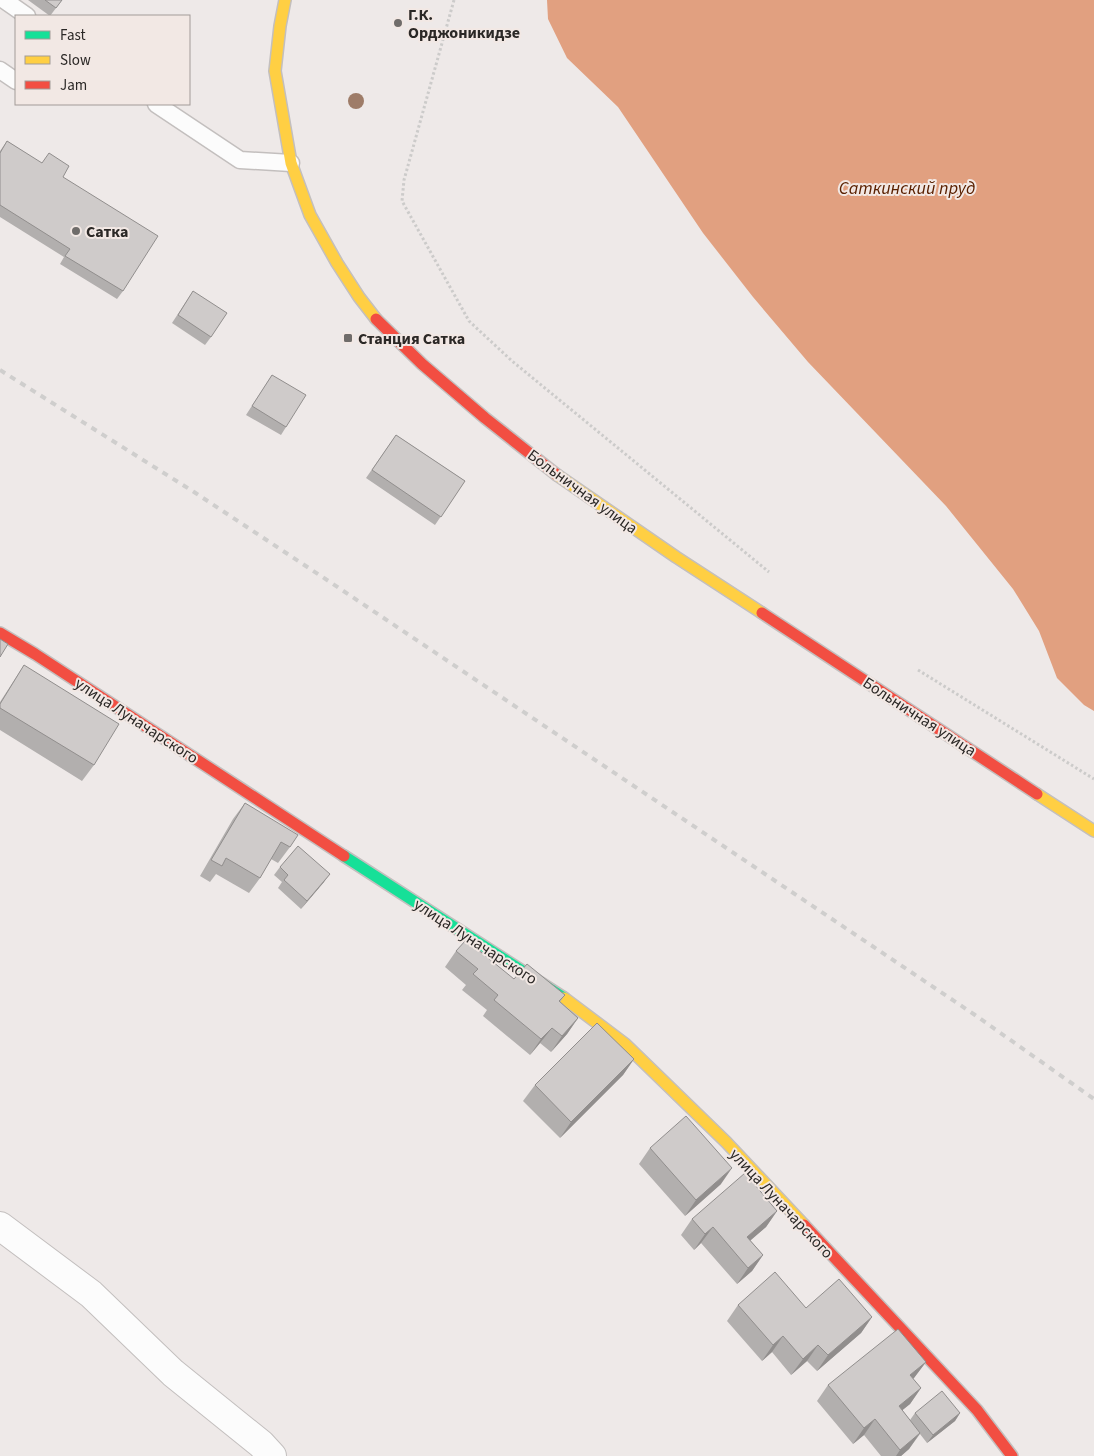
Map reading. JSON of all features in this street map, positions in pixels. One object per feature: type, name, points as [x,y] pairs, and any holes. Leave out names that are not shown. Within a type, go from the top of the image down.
[{"type":"street","name":"Больничная улица","points":[[285,0],[275,71],[291,163],[310,215],[337,263],[381,326],[485,418],[572,486],[668,552],[1094,831]]},
{"type":"street","name":"улица Луначарского","points":[[0,633],[477,941],[602,1024],[726,1142],[977,1410],[1012,1456]]},
{"type":"street","points":[[0,1226],[90,1294],[173,1373],[261,1444],[272,1456]]},
{"type":"lane","points":[[4,0],[26,15]]},
{"type":"lane","points":[[0,70],[15,80]]},
{"type":"lane","points":[[158,105],[240,160],[291,163]]},
{"type":"path","points":[[454,0],[404,180],[402,201],[469,321],[512,361],[774,576]]},
{"type":"path","points":[[917,669],[1094,779]]},
{"type":"water","name":"Саткинский пруд","points":[[547,0],[1094,0],[1094,711],[1084,705],[1057,678],[1039,631],[1013,589],[946,506],[808,362],[753,297],[703,233],[618,107],[567,58],[548,19]]},
{"type":"building","points":[[45,0],[62,0],[56,8]]},
{"type":"building","name":"Сатка","points":[[7,141],[42,163],[49,153],[69,166],[63,177],[158,236],[123,291],[65,256],[70,249],[0,205],[0,153]]},
{"type":"building","points":[[193,291],[227,313],[211,337],[178,315]]},
{"type":"building","points":[[272,375],[306,395],[286,427],[252,406]]},
{"type":"building","points":[[396,435],[465,481],[441,517],[372,470]]},
{"type":"building","points":[[0,639],[8,644],[0,657]]},
{"type":"building","points":[[24,665],[119,724],[94,765],[0,708],[0,704]]},
{"type":"building","points":[[245,803],[298,835],[290,847],[281,842],[260,878],[226,858],[222,866],[211,860]]},
{"type":"building","points":[[298,846],[330,874],[307,901],[284,880],[288,875],[280,867]]},
{"type":"building","points":[[466,940],[514,979],[527,964],[565,995],[559,1001],[578,1018],[562,1036],[552,1028],[541,1039],[494,1000],[498,995],[473,974],[478,969],[456,951]]},
{"type":"building","points":[[597,1023],[634,1059],[571,1122],[535,1085]]},
{"type":"building","points":[[686,1116],[732,1168],[696,1200],[650,1148]]},
{"type":"building","points":[[745,1173],[777,1211],[747,1237],[763,1255],[748,1268],[713,1227],[705,1234],[692,1219]]},
{"type":"building","points":[[775,1272],[806,1308],[839,1279],[872,1317],[828,1355],[818,1345],[803,1359],[783,1336],[773,1345],[738,1305]]},
{"type":"building","points":[[898,1329],[926,1362],[910,1375],[921,1388],[899,1406],[920,1433],[900,1450],[875,1419],[864,1428],[828,1385]]},
{"type":"building","points":[[942,1391],[960,1413],[933,1435],[915,1413]]},
{"type":"railway","points":[[0,370],[194,492],[333,584],[975,1015],[1094,1099]]},
{"type":"traffic: fast","points":[[344,856],[564,998]]},
{"type":"traffic: slow","points":[[285,0],[275,71],[291,163],[310,215],[337,263],[376,319]]},
{"type":"traffic: slow","points":[[557,475],[676,557],[762,613]]},
{"type":"traffic: slow","points":[[1037,794],[1094,831]]},
{"type":"traffic: slow","points":[[564,998],[625,1044],[726,1142],[804,1225]]},
{"type":"traffic: jam","points":[[376,319],[422,364],[485,418],[557,475]]},
{"type":"traffic: jam","points":[[762,613],[1037,794]]},
{"type":"traffic: jam","points":[[0,633],[344,856]]},
{"type":"traffic: jam","points":[[804,1225],[977,1410],[1012,1456]]},
{"type":"place","name":"Г.К. Орджоникидзе","points":[[398,23]]},
{"type":"place","name":"Сатка","points":[[76,231]]},
{"type":"place","name":"Станция Сатка","points":[[348,338]]}]
